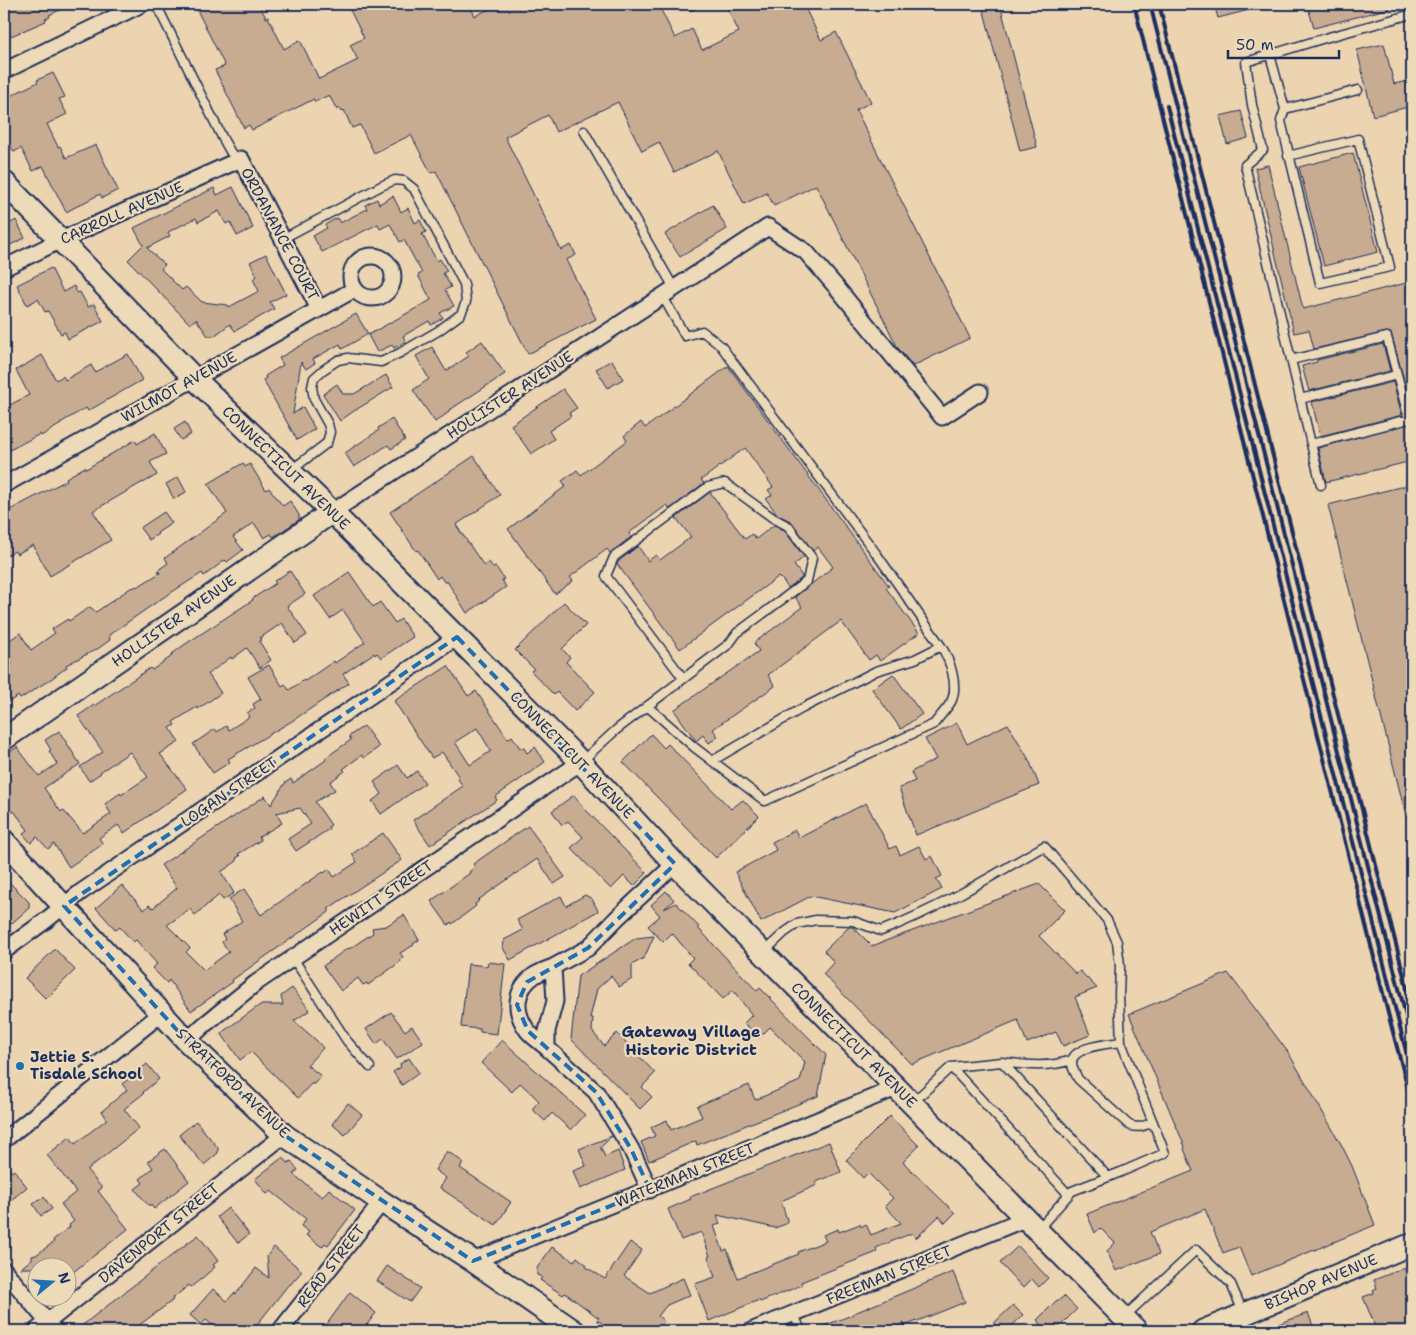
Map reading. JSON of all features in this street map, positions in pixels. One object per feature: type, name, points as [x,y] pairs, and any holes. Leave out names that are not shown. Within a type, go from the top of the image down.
[{"type":"main road","name":"CONNECTICUT AVENUE","points":[[4,182],[194,378],[332,512],[581,762],[675,864],[1130,1324]]},
{"type":"main road","name":"HOLLISTER AVENUE","points":[[4,739],[332,512]]},
{"type":"main road","name":"STRATFORD AVENUE","points":[[4,841],[187,1041],[284,1135],[574,1331]]},
{"type":"main road","name":"BISHOP AVENUE","points":[[1203,1331],[1412,1244]]},
{"type":"street","points":[[4,72],[142,4]]},
{"type":"street","name":"ORDANANCE COURT","points":[[241,159],[319,309]]},
{"type":"street","name":"CARROLL AVENUE","points":[[4,268],[61,240],[241,159]]},
{"type":"street","name":"HOLLISTER AVENUE","points":[[332,512],[768,227],[806,252],[942,416],[980,392]]},
{"type":"street","name":"WILMOT AVENUE","points":[[4,485],[354,289]]},
{"type":"street","name":"LOGAN STREET","points":[[4,951],[81,892],[457,637]]},
{"type":"street","name":"HEWITT STREET","points":[[187,1041],[256,983],[581,762]]},
{"type":"street","points":[[650,1190],[631,1149],[596,1092],[528,1031],[521,1020],[517,1005],[520,994],[527,982],[536,974],[588,948],[675,864]]},
{"type":"street","points":[[548,1048],[547,1031],[555,1001],[553,966]]},
{"type":"street","points":[[4,1140],[162,1013]]},
{"type":"street","name":"WATERMAN STREET","points":[[473,1261],[896,1088]]},
{"type":"street","name":"DAVENPORT STREET","points":[[36,1331],[52,1326],[284,1135]]},
{"type":"street","name":"READ STREET","points":[[280,1331],[382,1202]]},
{"type":"street","name":"FREEMAN STREET","points":[[751,1331],[1032,1224]]},
{"type":"street","points":[[4,1270],[52,1326]]},
{"type":"lane","points":[[156,4],[223,139],[231,153],[241,159]]},
{"type":"lane","points":[[1321,485],[1244,165],[1263,150],[1252,105],[1246,62],[1412,14]]},
{"type":"lane","points":[[1270,55],[1285,109],[1281,121],[1288,156],[1320,283],[1390,267],[1358,139],[1288,156]]},
{"type":"lane","points":[[1285,109],[1358,90]]},
{"type":"lane","points":[[584,131],[668,292],[685,336],[702,331],[721,346],[878,556],[941,646],[949,658],[954,684],[951,701],[934,724],[764,801],[712,761],[647,706]]},
{"type":"lane","points":[[282,239],[380,186],[395,180],[404,181],[414,189],[440,236],[464,284],[466,302],[461,314],[438,331],[400,353],[381,362],[348,358],[338,360],[314,378],[312,387],[314,399],[328,424],[330,432],[326,444],[290,471]]},
{"type":"lane","points":[[1291,360],[1387,337],[1409,419],[1311,444]]},
{"type":"lane","points":[[1300,399],[1397,375]]},
{"type":"lane","points":[[581,762],[616,730],[729,644],[738,633],[807,581],[812,558],[788,526],[773,518],[725,483],[708,487],[614,557],[606,576],[683,678]]},
{"type":"lane","points":[[712,761],[801,709],[876,671],[915,658],[941,646]]},
{"type":"lane","points":[[763,953],[784,933],[797,924],[816,920],[853,921],[881,931],[902,923],[965,892],[1044,846],[1107,920],[1117,942],[1120,965],[1119,994],[1122,1042],[1165,1152],[1072,1191],[1032,1224]]},
{"type":"lane","points":[[293,958],[347,1041],[370,1066]]},
{"type":"lane","points":[[1122,1042],[1082,1050],[1075,1054],[1072,1064],[1078,1079],[1129,1125],[1135,1128],[1153,1122]]},
{"type":"lane","points":[[912,1103],[951,1068],[1002,1062],[1041,1066],[1072,1060]]},
{"type":"lane","points":[[1002,1062],[1108,1177]]},
{"type":"lane","points":[[951,1068],[1069,1195]]},
{"type":"lane","points":[[1130,1324],[1196,1250],[1231,1284],[1244,1315]]},
{"type":"lane","points":[[794,1314],[801,1331]]},
{"type":"highlighted area","points":[[457,637],[675,864],[588,948],[527,982],[517,1005],[528,1031],[596,1092],[631,1149],[650,1190],[473,1261],[284,1135],[187,1041],[64,906]]},
{"type":"building","points":[[4,4],[73,4],[49,15],[50,17],[45,19],[46,21],[4,39]]},
{"type":"building","points":[[194,4],[259,4],[266,18],[268,17],[284,49],[300,40],[319,79],[358,60],[350,45],[364,38],[347,4],[417,4],[421,11],[435,4],[469,4],[475,16],[499,4],[658,4],[675,38],[692,29],[702,50],[739,32],[725,4],[803,4],[821,40],[836,32],[871,102],[856,110],[970,338],[913,366],[898,348],[816,185],[774,206],[767,193],[744,204],[718,151],[674,172],[659,142],[642,151],[618,102],[556,132],[548,115],[505,137],[561,250],[571,245],[576,255],[566,260],[596,319],[528,354],[436,171],[431,173],[411,135],[374,153],[360,125],[352,128],[344,110],[342,112],[340,108],[337,110],[329,95],[315,102],[314,99],[252,130],[249,125],[244,128],[215,70],[225,66]]},
{"type":"building","points":[[982,4],[1000,4],[1037,147],[1020,151]]},
{"type":"building","points":[[1214,4],[1257,4],[1257,8],[1218,18]]},
{"type":"building","points":[[1307,4],[1391,4],[1391,8],[1314,28]]},
{"type":"building","points":[[1384,44],[1394,84],[1412,80],[1412,106],[1373,116],[1357,50]]},
{"type":"building","points":[[53,73],[65,97],[59,99],[67,114],[47,124],[58,147],[60,146],[66,158],[96,145],[118,190],[102,198],[100,194],[66,212],[43,166],[33,171],[21,148],[14,152],[10,145],[7,146],[4,139],[4,99]]},
{"type":"building","points":[[1241,111],[1248,138],[1227,144],[1220,116]]},
{"type":"building","points":[[1353,153],[1378,252],[1324,266],[1299,167]]},
{"type":"building","points":[[1268,165],[1303,309],[1406,283],[1410,300],[1407,301],[1412,322],[1412,409],[1391,333],[1386,332],[1314,349],[1309,330],[1294,333],[1255,168]]},
{"type":"building","points":[[233,187],[253,228],[237,236],[230,222],[226,224],[219,211],[198,222],[196,218],[168,232],[170,236],[147,248],[165,265],[161,269],[182,290],[186,287],[202,302],[228,305],[229,307],[259,291],[253,279],[257,276],[250,262],[266,254],[286,294],[270,302],[274,309],[235,331],[230,324],[214,336],[208,336],[196,319],[190,324],[128,260],[143,245],[134,228],[214,188],[217,195]]},
{"type":"building","points":[[393,196],[401,212],[408,208],[415,223],[420,220],[426,232],[422,234],[437,261],[440,259],[447,271],[443,273],[451,287],[445,290],[454,306],[440,313],[443,318],[431,325],[429,321],[403,336],[406,342],[394,348],[392,345],[377,352],[368,335],[431,300],[418,275],[422,273],[404,240],[400,242],[390,224],[380,229],[378,224],[322,252],[313,236],[327,228],[325,225],[337,218],[340,223],[367,209],[365,205],[377,199],[379,204]]},
{"type":"building","points":[[713,205],[727,229],[680,257],[665,234]]},
{"type":"building","points":[[16,220],[25,238],[4,248],[4,227]]},
{"type":"building","points":[[51,268],[63,292],[74,286],[77,293],[80,292],[88,307],[94,304],[103,321],[68,339],[65,332],[61,334],[48,311],[45,312],[38,299],[27,305],[17,285]]},
{"type":"building","points":[[356,314],[368,334],[342,349],[340,344],[313,359],[315,363],[306,369],[301,362],[293,414],[303,407],[315,429],[297,440],[263,380],[266,378],[265,376],[283,365],[279,358]]},
{"type":"building","points":[[482,341],[505,374],[448,411],[435,422],[413,390],[429,379],[416,356],[432,347],[446,371],[469,356],[466,352]]},
{"type":"building","points":[[1383,344],[1390,371],[1309,391],[1302,366],[1317,362],[1317,360]]},
{"type":"building","points":[[128,354],[142,380],[88,411],[86,408],[41,436],[40,434],[4,453],[4,408],[29,395],[16,370],[42,355],[56,380],[63,376],[65,380],[91,365],[95,372]]},
{"type":"building","points":[[612,360],[623,379],[608,388],[596,369]]},
{"type":"building","points":[[728,366],[889,586],[886,588],[919,633],[880,661],[876,655],[869,660],[841,621],[768,675],[775,686],[713,729],[718,737],[709,743],[703,735],[696,741],[674,710],[759,651],[754,643],[802,607],[795,597],[833,567],[818,547],[813,551],[792,522],[777,514],[766,499],[772,495],[768,490],[773,487],[745,448],[701,480],[704,483],[670,509],[667,505],[629,533],[631,537],[610,553],[607,549],[570,577],[573,581],[555,594],[508,529],[566,486],[562,481],[577,470],[581,475],[627,441],[624,436],[641,422],[645,428]]},
{"type":"building","points":[[386,375],[393,387],[340,421],[323,394],[337,384],[343,394],[354,394]]},
{"type":"building","points":[[1393,382],[1402,415],[1320,436],[1312,402]]},
{"type":"building","points":[[563,389],[577,408],[569,413],[571,416],[549,431],[554,439],[531,454],[511,425]]},
{"type":"building","points":[[392,419],[405,440],[391,449],[388,445],[354,467],[345,453]]},
{"type":"building","points":[[185,422],[191,434],[181,440],[174,429]]},
{"type":"building","points":[[1412,423],[1412,461],[1326,482],[1318,448]]},
{"type":"building","points":[[155,433],[166,454],[150,462],[157,475],[93,511],[111,540],[50,576],[33,545],[17,554],[15,551],[4,557],[4,513],[67,480],[66,478],[85,467],[86,469],[135,440],[137,444]]},
{"type":"building","points":[[474,456],[500,495],[456,525],[484,566],[489,562],[493,568],[496,567],[504,579],[502,580],[506,587],[467,613],[447,581],[445,583],[440,576],[437,579],[390,512]]},
{"type":"building","points":[[243,463],[245,467],[250,464],[266,490],[269,488],[283,506],[290,501],[299,515],[299,520],[273,537],[271,534],[264,538],[254,523],[233,537],[243,550],[227,562],[225,560],[204,576],[202,573],[161,599],[109,635],[110,640],[99,648],[66,665],[67,667],[51,679],[20,699],[18,696],[4,705],[4,670],[12,664],[4,651],[4,644],[20,633],[31,650],[55,633],[52,629],[68,619],[69,621],[90,607],[96,612],[132,587],[137,587],[160,573],[158,570],[168,563],[165,558],[227,513],[208,484]]},
{"type":"building","points":[[178,477],[186,492],[174,499],[166,484]]},
{"type":"building","points":[[1412,484],[1412,823],[1408,824],[1328,505]]},
{"type":"building","points":[[710,492],[745,539],[752,534],[756,539],[774,525],[784,530],[804,557],[794,565],[802,578],[788,588],[781,578],[778,577],[680,649],[617,564],[638,546],[648,561],[656,555],[660,560],[691,537],[676,518]]},
{"type":"building","points":[[164,512],[172,523],[149,540],[140,528]]},
{"type":"building","points":[[290,571],[305,594],[287,606],[307,635],[295,643],[282,623],[260,638],[261,640],[259,641],[271,660],[260,668],[247,648],[208,674],[221,693],[198,709],[197,707],[173,722],[175,725],[170,728],[179,742],[160,754],[187,789],[124,833],[118,825],[99,838],[103,844],[69,867],[54,844],[48,849],[37,837],[31,843],[23,834],[28,830],[14,811],[4,818],[4,756],[17,747],[39,776],[57,764],[45,740],[59,731],[80,764],[44,788],[61,812],[63,810],[83,833],[111,814],[105,804],[148,777],[130,752],[89,781],[80,767],[103,752],[78,716],[150,668],[152,670],[184,645],[253,600],[276,583],[274,581]]},
{"type":"building","points":[[349,572],[373,607],[380,602],[395,623],[401,619],[413,637],[381,658],[377,653],[375,655],[374,653],[343,674],[349,683],[292,721],[228,759],[230,762],[213,773],[193,744],[215,729],[217,732],[226,726],[229,730],[249,717],[247,713],[255,708],[253,704],[261,699],[248,677],[269,665],[282,686],[285,684],[289,690],[334,661],[335,663],[365,642],[343,610],[330,619],[314,596]]},
{"type":"building","points":[[564,602],[586,625],[562,649],[570,657],[566,662],[595,692],[575,711],[557,692],[554,695],[531,671],[534,669],[515,650]]},
{"type":"building","points":[[448,666],[468,696],[476,691],[508,739],[512,736],[520,748],[524,748],[527,753],[535,747],[545,762],[495,797],[497,800],[430,845],[413,820],[463,786],[442,752],[432,758],[394,701]],"holes":[[[477,728],[491,751],[470,765],[455,742]]]},
{"type":"building","points":[[893,674],[922,714],[901,729],[872,689]]},
{"type":"building","points":[[957,723],[967,744],[1008,724],[1029,760],[1039,785],[916,835],[899,788],[915,781],[911,772],[936,759],[925,739]]},
{"type":"building","points":[[364,726],[379,747],[364,758],[362,755],[343,769],[345,771],[330,782],[335,790],[315,802],[331,825],[328,827],[329,829],[296,851],[288,839],[311,824],[300,808],[276,813],[282,823],[259,837],[261,840],[238,854],[240,856],[236,858],[237,861],[221,872],[234,893],[223,900],[219,895],[195,915],[190,909],[167,925],[190,948],[186,952],[204,970],[229,952],[222,942],[225,939],[222,934],[242,921],[229,899],[244,889],[261,915],[323,872],[329,869],[334,877],[357,862],[352,854],[383,833],[402,860],[329,908],[329,912],[191,1011],[169,980],[167,983],[152,968],[157,964],[136,940],[133,942],[120,927],[116,930],[96,908],[122,885],[144,910],[149,905],[153,908],[177,888],[161,865],[265,796],[271,805],[285,783],[291,779],[293,783],[326,760],[325,758],[351,740],[349,736]]},
{"type":"building","points":[[651,734],[664,748],[668,744],[731,809],[743,800],[759,816],[716,858],[623,762]]},
{"type":"building","points":[[398,765],[407,778],[417,771],[425,783],[381,814],[372,801],[382,794],[374,782]]},
{"type":"building","points":[[574,795],[583,807],[647,873],[634,886],[624,876],[611,889],[571,848],[583,837],[568,821],[562,825],[552,811]]},
{"type":"building","points":[[866,803],[890,849],[896,846],[900,855],[919,846],[926,859],[932,856],[942,876],[936,879],[942,889],[895,913],[811,896],[761,922],[735,872],[776,850],[772,842],[795,830],[799,838]]},
{"type":"building","points":[[528,826],[565,877],[554,884],[537,859],[478,900],[475,904],[476,906],[448,925],[431,901],[470,873],[475,867],[473,864]]},
{"type":"building","points":[[4,877],[29,902],[29,908],[11,924],[4,916]]},
{"type":"building","points":[[1039,884],[1065,910],[1039,936],[1076,974],[1080,971],[1097,988],[1075,997],[1090,1035],[1063,1046],[1056,1032],[1027,1043],[1018,1020],[912,1064],[823,974],[834,962],[824,951],[849,927],[853,927],[872,946]]},
{"type":"building","points":[[666,891],[674,900],[664,909],[676,903],[757,991],[760,988],[826,1055],[818,1096],[697,1145],[696,1141],[649,1161],[641,1142],[655,1136],[651,1127],[667,1120],[671,1130],[702,1117],[697,1106],[749,1085],[755,1100],[800,1081],[805,1062],[770,1027],[759,1038],[744,1023],[752,1015],[733,990],[723,999],[688,963],[693,958],[672,933],[663,942],[648,926],[660,916],[651,905]]},
{"type":"building","points":[[585,895],[592,899],[598,911],[510,960],[503,948],[504,940],[523,930],[517,920],[561,896],[566,906]]},
{"type":"building","points":[[404,915],[419,940],[400,953],[403,957],[399,960],[400,962],[368,985],[367,983],[363,985],[358,978],[341,991],[323,966],[373,933],[372,928],[386,926]]},
{"type":"building","points":[[654,936],[644,958],[632,965],[632,979],[619,987],[611,976],[597,989],[590,1018],[593,1018],[592,1031],[604,1046],[617,1033],[655,1073],[642,1087],[652,1097],[640,1109],[571,1039],[578,976],[636,938]]},
{"type":"building","points":[[55,949],[75,970],[46,999],[25,978]]},
{"type":"building","points":[[488,962],[505,964],[497,1034],[480,1032],[480,1029],[461,1027],[468,964],[487,966]]},
{"type":"building","points":[[1228,973],[1288,1052],[1341,1144],[1352,1166],[1375,1225],[1251,1276],[1239,1247],[1223,1253],[1205,1209],[1150,1232],[1159,1254],[1116,1271],[1107,1251],[1115,1243],[1100,1228],[1095,1233],[1087,1214],[1193,1171],[1184,1149],[1185,1147],[1129,1014]]},
{"type":"building","points":[[292,988],[310,1010],[294,1021],[323,1048],[307,1065],[321,1076],[298,1098],[251,1052],[240,1060],[221,1033],[260,1005],[283,1005],[281,996]]},
{"type":"building","points":[[391,1012],[405,1031],[412,1026],[423,1042],[397,1059],[383,1039],[376,1044],[366,1029]]},
{"type":"building","points":[[502,1040],[585,1115],[571,1130],[552,1113],[545,1121],[532,1109],[539,1101],[520,1083],[512,1092],[481,1063]]},
{"type":"building","points":[[409,1058],[419,1073],[402,1085],[393,1072],[401,1067],[400,1064]]},
{"type":"building","points":[[147,1064],[159,1079],[124,1109],[139,1128],[87,1170],[102,1188],[98,1191],[128,1229],[78,1268],[78,1258],[32,1258],[32,1256],[54,1242],[53,1240],[70,1227],[69,1225],[74,1221],[61,1204],[76,1192],[47,1155],[70,1137],[75,1144],[107,1119],[102,1111],[127,1090],[122,1084]]},
{"type":"building","points":[[348,1103],[362,1115],[345,1135],[332,1124]]},
{"type":"building","points":[[890,1116],[919,1146],[903,1162],[955,1213],[945,1223],[939,1216],[916,1238],[912,1233],[876,1248],[877,1252],[801,1282],[802,1285],[760,1302],[759,1300],[709,1321],[695,1284],[715,1277],[708,1257],[710,1256],[701,1232],[681,1240],[668,1209],[691,1199],[690,1197],[829,1142],[841,1172],[816,1182],[817,1185],[781,1201],[788,1223],[775,1228],[717,1215],[720,1224],[714,1226],[723,1251],[727,1249],[738,1278],[799,1254],[798,1252],[826,1241],[823,1235],[838,1229],[839,1232],[860,1224],[861,1227],[866,1224],[871,1235],[901,1223],[885,1206],[893,1198],[868,1173],[863,1178],[846,1160]]},
{"type":"building","points":[[196,1121],[218,1148],[218,1153],[204,1165],[179,1135]]},
{"type":"building","points":[[612,1136],[600,1148],[605,1157],[618,1151],[625,1170],[580,1189],[573,1171],[586,1166],[579,1149]]},
{"type":"building","points":[[165,1149],[189,1181],[154,1209],[151,1205],[148,1205],[135,1189],[143,1183],[140,1179],[153,1168],[148,1161]]},
{"type":"building","points":[[447,1151],[463,1162],[460,1168],[511,1202],[496,1225],[440,1188],[446,1178],[435,1170]]},
{"type":"building","points":[[283,1157],[288,1163],[291,1161],[298,1170],[293,1174],[322,1197],[329,1189],[355,1210],[328,1245],[325,1243],[322,1247],[306,1235],[309,1232],[301,1226],[306,1219],[271,1191],[267,1194],[255,1179]]},
{"type":"building","points":[[4,1162],[11,1172],[14,1170],[27,1187],[4,1206]]},
{"type":"building","points":[[44,1197],[52,1209],[41,1216],[33,1204]]},
{"type":"building","points":[[228,1208],[249,1234],[238,1243],[217,1217]]},
{"type":"building","points":[[198,1235],[218,1261],[213,1265],[215,1267],[191,1287],[189,1285],[172,1301],[131,1331],[75,1331]]},
{"type":"building","points":[[630,1242],[642,1250],[624,1276],[650,1293],[683,1278],[690,1295],[667,1305],[658,1316],[664,1321],[656,1331],[614,1331],[597,1320],[599,1318],[565,1293],[563,1295],[540,1280],[542,1277],[537,1275],[537,1268],[552,1247],[574,1261],[577,1257],[587,1265],[586,1267],[605,1279]]},
{"type":"building","points":[[1018,1246],[1048,1278],[1039,1287],[1032,1279],[1023,1288],[1000,1263]]},
{"type":"building","points":[[274,1247],[302,1271],[289,1284],[252,1331],[220,1331],[206,1320],[201,1325],[190,1315],[213,1289],[227,1301],[234,1293],[236,1294],[256,1268],[269,1278],[267,1256]]},
{"type":"building","points":[[28,1262],[28,1268],[21,1268]]},
{"type":"building","points":[[387,1266],[420,1288],[410,1302],[377,1281]]},
{"type":"building","points":[[1404,1268],[1410,1282],[1412,1280],[1412,1331],[1377,1331],[1363,1297],[1374,1293],[1373,1290],[1377,1288],[1374,1280]]},
{"type":"building","points":[[953,1272],[965,1302],[904,1326],[904,1323],[885,1331],[813,1331],[813,1330]]},
{"type":"building","points":[[350,1292],[376,1313],[362,1331],[322,1331]]},
{"type":"building","points":[[1064,1296],[1077,1309],[1055,1331],[1048,1331],[1037,1320],[1057,1300]]},
{"type":"building","points":[[1013,1305],[1023,1315],[1007,1331],[1002,1331],[994,1323]]},
{"type":"building","points":[[1308,1313],[1315,1331],[1262,1331],[1262,1330]]},
{"type":"railway","points":[[1134,4],[1412,1104]]},
{"type":"railway","points":[[1150,4],[1412,1040]]},
{"type":"railway","points":[[1159,4],[1411,1004]]},
{"type":"railway","points":[[1167,106],[1412,1075]]},
{"type":"place","name":"Jettie S. Tisdale School","points":[[20,1066]]},
{"type":"district","name":"Gateway Village Historic District","points":[[691,1040]]}]
